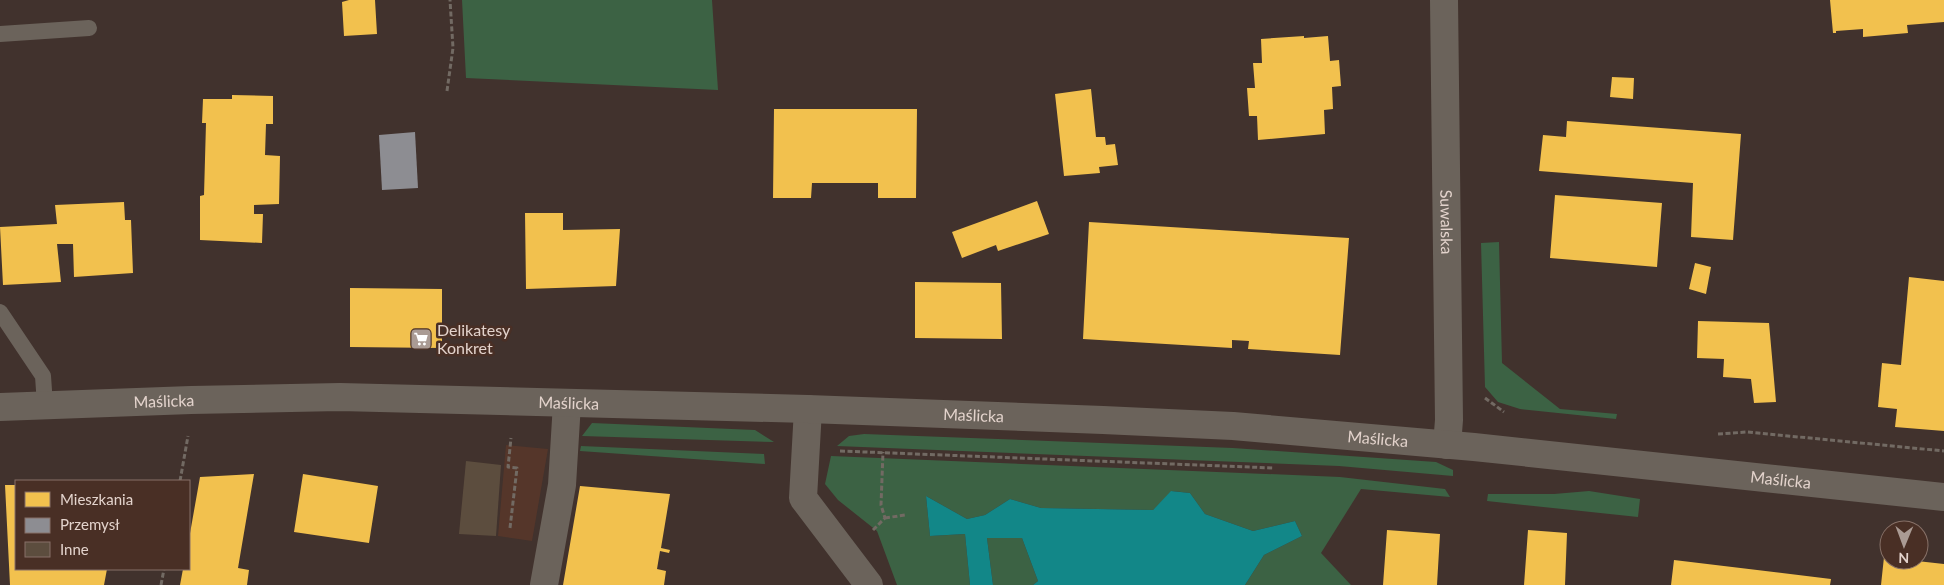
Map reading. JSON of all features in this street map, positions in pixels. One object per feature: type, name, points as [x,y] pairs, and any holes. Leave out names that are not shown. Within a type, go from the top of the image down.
[{"type":"street","name":"Suwalska","points":[[1444,0],[1447,445]]},
{"type":"street","name":"Maślicka","points":[[0,407],[340,397],[808,409],[1233,426],[1447,445],[1944,497]]},
{"type":"street","points":[[544,585],[562,485],[567,403]]},
{"type":"street","points":[[808,409],[804,498],[868,585]]},
{"type":"lane","points":[[0,34],[89,28]]},
{"type":"lane","points":[[0,312],[43,376],[45,405]]},
{"type":"path","points":[[447,91],[453,48],[450,0]]},
{"type":"path","points":[[1483,395],[1493,406],[1509,416]]},
{"type":"path","points":[[180,480],[188,430]]},
{"type":"path","points":[[1711,434],[1747,432],[1944,451]]},
{"type":"path","points":[[510,528],[517,468],[508,467],[511,437]]},
{"type":"path","points":[[885,518],[881,506],[882,452],[1281,469]]},
{"type":"path","points":[[847,556],[885,518],[905,515]]},
{"type":"path","points":[[161,585],[164,570]]},
{"type":"shaded area","points":[[506,445],[548,449],[532,541],[498,536]]},
{"type":"green space","points":[[462,0],[712,0],[718,90],[466,78]]},
{"type":"green space","points":[[1499,242],[1502,363],[1560,409],[1617,414],[1616,419],[1520,409],[1498,402],[1485,387],[1481,243]]},
{"type":"green space","points":[[592,423],[755,430],[774,442],[582,436]]},
{"type":"green space","points":[[864,434],[1233,448],[1436,462],[1453,470],[1453,476],[1339,466],[837,446],[849,436]]},
{"type":"green space","points":[[581,446],[764,454],[765,464],[580,451]]},
{"type":"green space","points":[[831,456],[1340,477],[1445,489],[1450,497],[1361,489],[1321,553],[1351,585],[1245,585],[1264,555],[1302,536],[1295,521],[1253,531],[1205,514],[1190,493],[1172,491],[1153,510],[1041,508],[1010,499],[985,515],[967,519],[926,496],[930,536],[965,534],[970,585],[897,585],[877,531],[838,500],[825,484]]},
{"type":"green space","points":[[1589,491],[1640,499],[1638,517],[1487,501],[1488,494],[1554,494]]},
{"type":"green space","points":[[987,538],[1022,538],[1038,581],[1033,585],[993,585]]},
{"type":"water","points":[[1171,491],[1190,493],[1205,514],[1253,531],[1295,521],[1302,536],[1264,555],[1245,585],[1033,585],[1038,581],[1022,538],[987,538],[993,585],[970,585],[965,534],[930,536],[926,496],[967,519],[985,515],[1010,499],[1041,508],[1153,510]]},
{"type":"building: Mieszkania","points":[[349,0],[375,0],[377,34],[344,36],[342,2]]},
{"type":"building: Mieszkania","points":[[1830,0],[1944,0],[1944,22],[1907,25],[1908,33],[1863,37],[1863,29],[1836,31],[1836,33],[1833,33]]},
{"type":"building: Mieszkania","points":[[1304,36],[1304,38],[1328,36],[1330,61],[1339,60],[1341,86],[1332,87],[1333,109],[1324,110],[1325,134],[1258,140],[1257,116],[1249,116],[1247,88],[1255,88],[1253,63],[1262,63],[1261,39]]},
{"type":"building: Mieszkania","points":[[1612,77],[1634,78],[1633,99],[1610,97]]},
{"type":"building: Mieszkania","points":[[1091,89],[1096,137],[1105,137],[1106,145],[1115,144],[1118,165],[1099,167],[1100,173],[1064,176],[1055,94]]},
{"type":"building: Mieszkania","points":[[232,95],[273,96],[273,124],[266,124],[265,155],[280,156],[279,204],[254,205],[254,214],[263,214],[262,243],[200,240],[200,196],[204,195],[206,123],[202,123],[203,99],[232,99]]},
{"type":"building: Mieszkania","points":[[774,109],[917,109],[916,198],[878,198],[878,183],[812,183],[811,198],[773,198]]},
{"type":"building: Mieszkania","points":[[1567,121],[1741,134],[1733,240],[1691,237],[1693,183],[1539,171],[1543,135],[1566,137]]},
{"type":"building: Mieszkania","points":[[1555,195],[1662,203],[1657,267],[1550,258]]},
{"type":"building: Mieszkania","points":[[1037,201],[1049,234],[998,251],[996,245],[962,258],[952,232]]},
{"type":"building: Mieszkania","points":[[124,202],[125,220],[131,220],[133,273],[74,277],[73,244],[57,244],[61,282],[3,285],[0,227],[57,224],[55,205]]},
{"type":"building: Mieszkania","points":[[525,213],[563,213],[563,230],[620,229],[616,286],[526,289]]},
{"type":"building: Mieszkania","points":[[1089,222],[1349,238],[1340,355],[1248,349],[1249,341],[1232,340],[1232,348],[1083,339]]},
{"type":"building: Mieszkania","points":[[1695,263],[1711,267],[1706,294],[1689,289]]},
{"type":"building: Mieszkania","points":[[1909,277],[1944,281],[1944,431],[1895,427],[1897,409],[1878,407],[1882,363],[1901,365]]},
{"type":"building: Mieszkania","points":[[915,282],[1001,283],[1002,339],[915,338]]},
{"type":"building: Mieszkania","points":[[350,288],[442,289],[442,348],[350,347]]},
{"type":"building: Mieszkania","points":[[1698,321],[1769,323],[1776,402],[1754,403],[1751,379],[1723,377],[1724,359],[1697,358]]},
{"type":"building: Mieszkania","points":[[254,474],[238,568],[249,570],[247,585],[180,585],[183,570],[190,570],[190,533],[200,477]]},
{"type":"building: Mieszkania","points":[[303,474],[378,486],[369,543],[294,532]]},
{"type":"building: Mieszkania","points":[[5,485],[15,485],[15,570],[107,570],[104,585],[10,585]]},
{"type":"building: Mieszkania","points":[[580,486],[670,494],[661,548],[670,550],[669,553],[660,551],[657,569],[666,571],[664,585],[563,585]]},
{"type":"building: Mieszkania","points":[[1387,530],[1440,534],[1437,585],[1383,585]]},
{"type":"building: Mieszkania","points":[[1528,530],[1567,533],[1565,585],[1524,585]]},
{"type":"building: Mieszkania","points":[[1674,560],[1831,579],[1830,585],[1671,585]]},
{"type":"building: Mieszkania","points":[[1929,562],[1944,564],[1944,585],[1881,585],[1883,570],[1929,570]]},
{"type":"building: Przemysł","points":[[415,132],[418,188],[382,190],[379,135]]},
{"type":"building: Inne","points":[[466,461],[501,465],[496,536],[459,534]]},
{"type":"place","name":"Delikatesy Konkret","points":[[421,339]]}]
